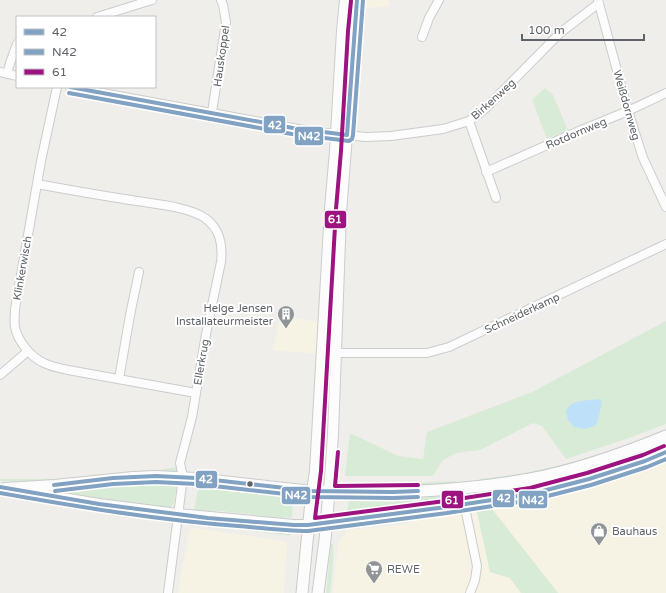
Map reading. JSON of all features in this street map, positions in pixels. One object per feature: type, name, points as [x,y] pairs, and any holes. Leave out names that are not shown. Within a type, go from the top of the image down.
[{"type":"main road","points":[[302,593],[312,491],[393,492],[461,488],[530,479],[598,461],[666,436]]},
{"type":"main road","points":[[308,525],[531,494],[589,479],[666,452]]},
{"type":"main road","points":[[318,593],[329,492]]},
{"type":"street","points":[[100,16],[152,0]]},
{"type":"street","name":"Hauskoppel","points":[[212,112],[226,22],[221,0]]},
{"type":"street","points":[[3,487],[55,485],[156,476],[183,477],[312,491],[315,471],[345,0]]},
{"type":"street","points":[[329,492],[333,434],[341,212],[357,0]]},
{"type":"street","points":[[422,37],[429,18],[439,0]]},
{"type":"street","name":"Birkenweg","points":[[76,88],[294,128],[336,134],[366,137],[391,136],[443,130],[469,121],[484,109],[560,33],[598,2]]},
{"type":"street","name":"Weißdornweg","points":[[598,2],[628,111],[643,158],[666,207]]},
{"type":"street","points":[[16,47],[10,63],[4,73],[16,76]]},
{"type":"street","name":"Klinkerwisch","points":[[57,88],[41,160],[15,308],[14,318],[17,332],[28,351],[38,360],[52,366],[196,393]]},
{"type":"street","name":"Rotdornweg","points":[[486,172],[628,111],[666,93]]},
{"type":"street","points":[[469,121],[496,198]]},
{"type":"street","name":"Ellerkrug","points":[[37,184],[190,211],[204,218],[212,225],[217,231],[221,241],[221,262],[206,334],[192,417],[180,463],[183,477],[168,593]]},
{"type":"street","name":"Schneiderkamp","points":[[322,353],[427,353],[449,347],[666,244]]},
{"type":"street","points":[[119,379],[139,272]]},
{"type":"street","points":[[0,375],[28,351]]},
{"type":"street","points":[[3,487],[52,497],[178,514],[308,525]]},
{"type":"street","points":[[461,488],[477,566],[475,580],[470,593]]},
{"type":"shaded area","points":[[365,0],[389,0],[389,6],[364,9]]},
{"type":"shaded area","points":[[281,315],[318,322],[317,354],[273,350]]},
{"type":"shaded area","points":[[666,457],[666,593],[558,593],[492,509],[500,508],[517,501]]},
{"type":"shaded area","points":[[477,512],[490,572],[510,578],[521,593],[333,593],[338,543],[347,530],[401,525],[428,517],[448,514],[453,516]]},
{"type":"shaded area","points":[[193,528],[284,541],[287,543],[284,593],[178,593],[189,531]]},
{"type":"green space","points":[[545,88],[553,95],[568,130],[547,139],[532,100]]},
{"type":"green space","points":[[666,321],[666,424],[566,459],[542,426],[533,423],[480,450],[456,453],[443,460],[433,476],[345,476],[350,433],[398,456],[423,459],[427,432],[532,392]]},
{"type":"green space","points":[[662,431],[662,433],[629,446],[578,463],[526,475],[480,481],[480,479],[550,468],[572,462],[618,448]]},
{"type":"green space","points":[[665,442],[666,447],[596,472],[568,480],[482,497],[484,494],[522,487]]},
{"type":"green space","points":[[176,467],[178,469],[172,472],[108,478],[0,481],[0,479],[60,479],[134,471],[161,470]]},
{"type":"green space","points":[[138,480],[176,482],[174,503],[169,508],[110,501],[42,489]]},
{"type":"green space","points":[[457,481],[457,483],[430,485],[349,485],[349,484]]},
{"type":"green space","points":[[199,483],[286,493],[293,496],[292,517],[282,518],[221,511],[194,511]]},
{"type":"green space","points":[[442,496],[452,501],[361,514],[347,513],[349,499],[420,498]]},
{"type":"green space","points":[[492,509],[558,593],[521,593],[510,578],[490,572],[477,512]]},
{"type":"green space","points":[[243,526],[290,532],[290,536],[238,529]]},
{"type":"green space","points":[[331,544],[333,544],[332,575],[330,593],[326,593]]},
{"type":"water","points":[[600,399],[602,402],[595,426],[585,429],[574,427],[568,420],[566,411],[571,404],[581,401]]},
{"type":"transit line","name":"42","points":[[75,88],[293,128],[347,135],[357,0]]},
{"type":"transit line","name":"N42","points":[[69,93],[292,134],[349,141],[352,139],[353,135],[363,0]]},
{"type":"transit line","name":"61","points":[[351,1],[336,209],[321,471],[315,518],[530,488],[587,473],[643,455],[664,446]]},
{"type":"transit line","name":"61","points":[[338,452],[335,486],[418,485]]},
{"type":"transit line","name":"42","points":[[0,487],[99,504],[208,518],[308,525],[531,494],[589,479],[645,461],[666,452]]},
{"type":"transit line","name":"N42","points":[[0,493],[148,517],[282,530],[308,531],[447,513],[532,500],[591,485],[647,467],[666,459]]},
{"type":"transit line","name":"42","points":[[54,485],[113,478],[156,476],[196,478],[312,491],[418,491]]},
{"type":"transit line","name":"N42","points":[[55,491],[113,484],[156,482],[196,484],[312,497],[418,497]]},
{"type":"place","name":"Helge Jensen Installateurmeister","points":[[286,329]]},
{"type":"place","name":"Bauhaus","points":[[599,546]]},
{"type":"place","name":"REWE","points":[[374,584]]}]
